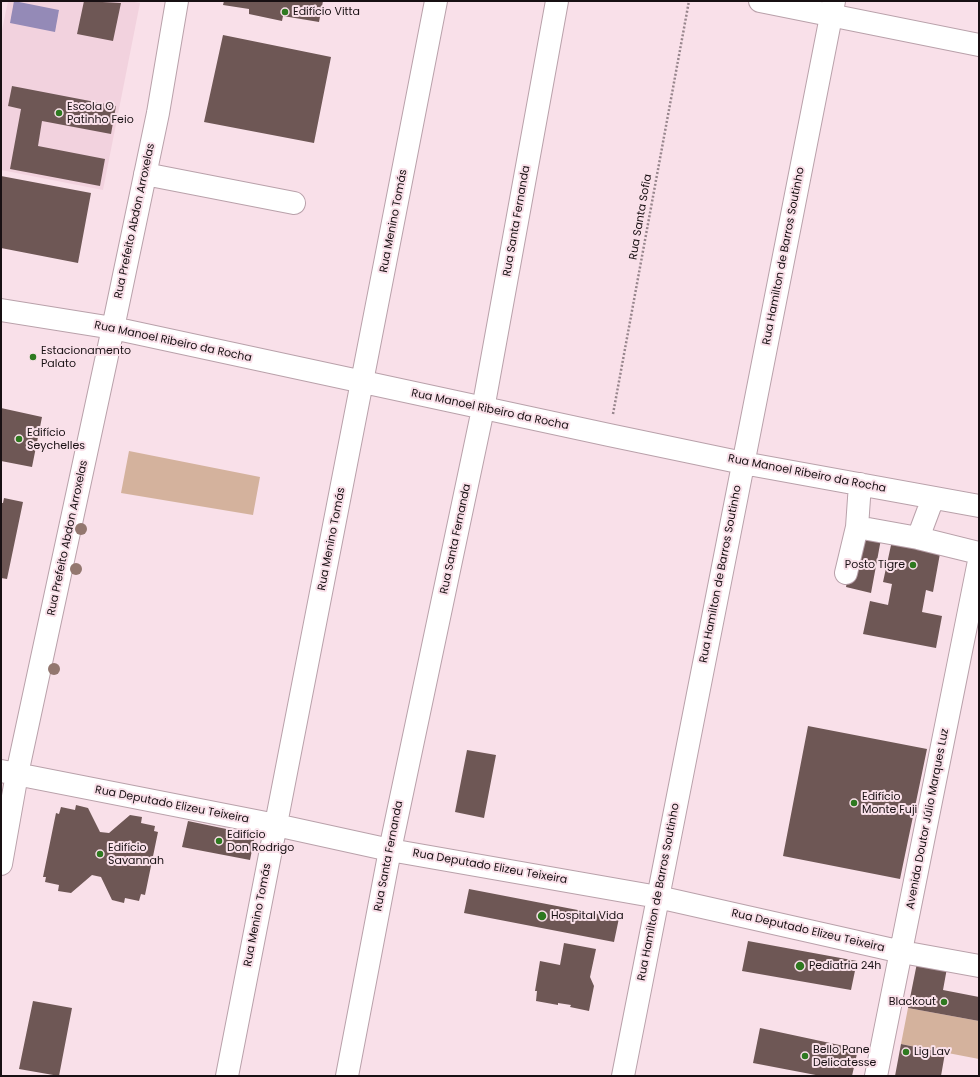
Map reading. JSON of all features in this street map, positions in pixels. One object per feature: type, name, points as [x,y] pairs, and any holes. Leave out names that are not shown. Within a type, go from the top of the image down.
[{"type":"street","name":"Rua Prefeito Abdon Arroxelas","points":[[1,864],[9,773],[113,328],[145,174],[177,1]]},
{"type":"street","name":"Rua Menino Tomás","points":[[228,1076],[436,1]]},
{"type":"street","name":"Rua Santa Fernanda","points":[[347,1076],[390,850],[483,408],[557,1]]},
{"type":"street","points":[[760,1],[832,8],[979,45]]},
{"type":"street","name":"Rua Hamilton de Barros Soutinho","points":[[623,1076],[832,8]]},
{"type":"street","points":[[145,174],[294,203]]},
{"type":"street","name":"Rua Manoel Ribeiro da Rocha","points":[[1,310],[113,328],[363,383],[743,463],[979,506]]},
{"type":"street","points":[[846,573],[857,527],[860,484]]},
{"type":"street","points":[[918,538],[933,498]]},
{"type":"street","points":[[857,527],[918,538],[979,553]]},
{"type":"street","name":"Avenida Doutor Júlio Marques Luz","points":[[876,1076],[979,561]]},
{"type":"street","name":"Rua Deputado Elizeu Teixeira","points":[[9,773],[276,825],[390,850],[658,897],[902,952],[979,966]]},
{"type":"path","name":"Rua Santa Sofia","points":[[609,435],[689,1]]},
{"type":"shaded area","name":"Escola O Patinho Feio","points":[[8,1],[129,1],[140,3],[103,190],[1,170],[1,35]]},
{"type":"shaded area","points":[[14,1],[59,10],[55,32],[10,23]]},
{"type":"shaded area","points":[[129,451],[260,477],[253,515],[121,493]]},
{"type":"shaded area","points":[[908,1008],[979,1021],[979,1059],[901,1044]]},
{"type":"building","points":[[84,1],[121,3],[113,41],[77,34]]},
{"type":"building","name":"Edifício Vitta","points":[[224,1],[323,1],[319,22],[283,16],[282,21],[249,14],[249,9],[223,5]]},
{"type":"building","points":[[223,35],[331,57],[314,143],[204,122]]},
{"type":"building","points":[[12,86],[116,106],[111,134],[42,121],[38,146],[105,159],[100,186],[10,169],[21,109],[8,106]]},
{"type":"building","points":[[1,176],[91,193],[78,263],[1,248]]},
{"type":"building","name":"Edifício Seychelles","points":[[1,408],[42,417],[32,467],[1,461]]},
{"type":"building","points":[[4,498],[23,502],[7,579],[1,578],[1,503],[3,503]]},
{"type":"building","points":[[856,534],[881,539],[871,593],[846,587]]},
{"type":"building","points":[[893,536],[941,548],[933,592],[926,590],[922,612],[942,616],[936,648],[863,634],[870,601],[888,605],[892,584],[883,582]]},
{"type":"building","name":"Edifício Monte Fuji","points":[[808,726],[927,749],[900,879],[783,856]]},
{"type":"building","points":[[467,750],[496,755],[484,818],[455,812]]},
{"type":"building","name":"Edifício Savannah","points":[[76,805],[88,808],[100,832],[109,833],[130,815],[142,817],[141,823],[155,826],[154,831],[158,832],[145,895],[141,894],[139,901],[125,898],[124,903],[112,900],[101,877],[92,875],[71,893],[58,891],[59,885],[45,882],[46,877],[43,877],[56,813],[59,814],[61,807],[75,810]]},
{"type":"building","name":"Edifício Don Rodrigo","points":[[188,821],[255,835],[250,860],[182,847]]},
{"type":"building","name":"Hospital Vida","points":[[469,889],[619,918],[614,942],[464,913]]},
{"type":"building","name":"Pediatria 24h","points":[[748,941],[857,961],[851,990],[742,971]]},
{"type":"building","points":[[564,943],[596,949],[590,977],[594,986],[589,1011],[570,1007],[571,1005],[558,1003],[558,1005],[536,1001],[537,991],[535,991],[540,961],[560,965]]},
{"type":"building","name":"Blackout","points":[[917,963],[947,968],[943,990],[979,997],[979,1021],[908,1008]]},
{"type":"building","points":[[33,1001],[72,1008],[59,1076],[19,1069]]},
{"type":"building","name":"Bello Pane Delicatesse","points":[[760,1028],[858,1049],[852,1076],[821,1076],[753,1063]]},
{"type":"building","points":[[901,1044],[945,1053],[941,1076],[895,1076]]},
{"type":"place","name":"Edifício Vitta","points":[[285,12]]},
{"type":"place","name":"Escola O Patinho Feio","points":[[59,113]]},
{"type":"place","name":"Estacionamento Palato","points":[[33,357]]},
{"type":"place","name":"Edifício Seychelles","points":[[19,439]]},
{"type":"place","name":"Posto Tigre","points":[[913,565]]},
{"type":"place","name":"Edifício Monte Fuji","points":[[854,803]]},
{"type":"place","name":"Edifício Don Rodrigo","points":[[219,841]]},
{"type":"place","name":"Edifício Savannah","points":[[100,854]]},
{"type":"place","name":"Hospital Vida","points":[[542,916]]},
{"type":"place","name":"Pediatria 24h","points":[[800,966]]},
{"type":"place","name":"Blackout","points":[[944,1002]]},
{"type":"place","name":"Lig Lav","points":[[906,1052]]},
{"type":"place","name":"Bello Pane Delicatesse","points":[[805,1056]]}]
